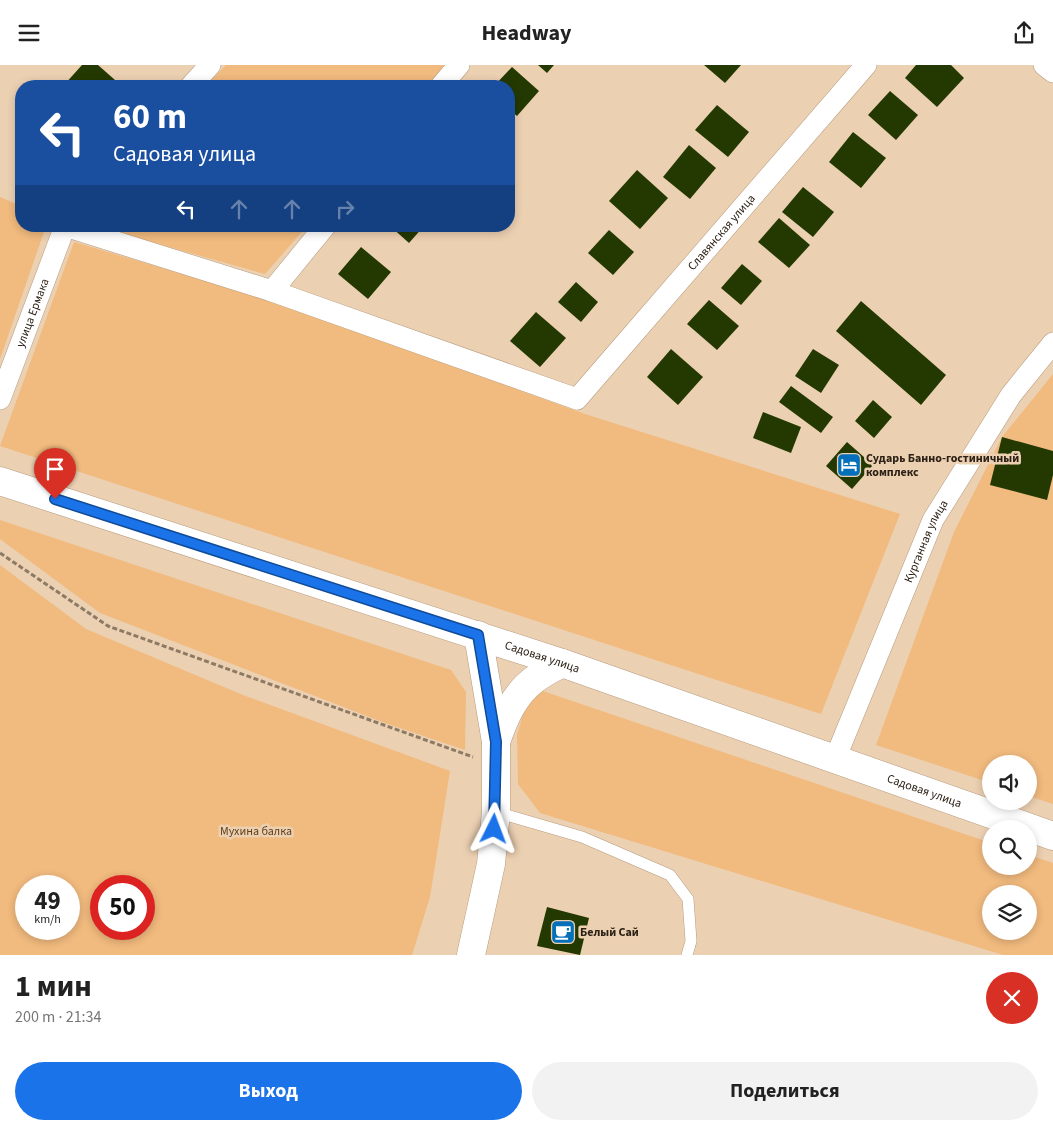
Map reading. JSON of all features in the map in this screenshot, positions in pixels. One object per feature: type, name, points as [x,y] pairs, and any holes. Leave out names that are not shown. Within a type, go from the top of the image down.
[{"type":"main road","name":"Садовая улица","points":[[0,481],[562,663],[1053,836]]},
{"type":"main road","points":[[471,955],[491,864],[496,812],[495,753],[478,635]]},
{"type":"main road","points":[[495,753],[505,717],[518,695],[533,680],[562,663]]},
{"type":"street","points":[[196,80],[210,65]]},
{"type":"street","points":[[446,80],[459,65]]},
{"type":"street","name":"Славянская улица","points":[[272,291],[577,399],[866,65]]},
{"type":"street","points":[[1044,65],[1053,72]]},
{"type":"street","name":"улица Ермака","points":[[0,399],[63,232]]},
{"type":"street","points":[[84,232],[272,291],[320,232]]},
{"type":"street","name":"Курганная улица","points":[[835,759],[933,520],[1011,395],[1053,343]]},
{"type":"lane","points":[[496,812],[582,837],[670,875],[688,899],[690,941],[688,955]]},
{"type":"path","points":[[0,553],[108,626],[495,753]]},
{"type":"green space","points":[[226,65],[447,65],[433,80],[212,80]]},
{"type":"green space","points":[[0,197],[15,203],[15,232],[44,232],[0,359]]},
{"type":"green space","points":[[115,232],[302,232],[265,274]]},
{"type":"green space","points":[[74,242],[260,297],[585,414],[900,514],[821,714],[0,446]]},
{"type":"green space","points":[[1053,374],[1053,804],[1037,799],[1037,755],[982,755],[982,780],[876,745],[954,532],[1002,437]]},
{"type":"green space","points":[[0,520],[451,670],[466,692],[465,750],[385,723],[100,613],[0,539]]},
{"type":"green space","name":"Мухина балка","points":[[0,565],[86,629],[243,695],[450,771],[430,897],[412,955],[0,955]]},
{"type":"green space","points":[[531,687],[982,840],[982,875],[1037,875],[1037,858],[1053,863],[1053,955],[1003,955],[540,813],[518,784],[517,735]]},
{"type":"building","points":[[82,65],[98,65],[115,80],[68,80]]},
{"type":"building","points":[[538,65],[554,65],[547,73]]},
{"type":"building","points":[[704,65],[741,65],[725,83]]},
{"type":"building","points":[[916,65],[951,65],[964,78],[937,107],[905,78]]},
{"type":"building","points":[[512,67],[539,91],[517,116],[515,114],[515,80],[500,80]]},
{"type":"building","points":[[890,91],[918,115],[896,140],[868,115]]},
{"type":"building","points":[[717,105],[749,132],[728,157],[695,130]]},
{"type":"building","points":[[853,132],[886,158],[861,188],[829,162]]},
{"type":"building","points":[[689,145],[716,168],[690,199],[663,177]]},
{"type":"building","points":[[637,170],[668,198],[640,229],[609,201]]},
{"type":"building","points":[[803,187],[834,212],[813,237],[782,212]]},
{"type":"building","points":[[779,218],[810,245],[789,268],[758,242]]},
{"type":"building","points":[[609,230],[634,252],[613,275],[588,253]]},
{"type":"building","points":[[397,232],[419,232],[409,243]]},
{"type":"building","points":[[361,247],[391,272],[368,299],[338,274]]},
{"type":"building","points":[[742,264],[762,281],[741,305],[721,288]]},
{"type":"building","points":[[576,282],[598,302],[581,322],[558,302]]},
{"type":"building","points":[[709,300],[739,326],[717,350],[687,324]]},
{"type":"building","points":[[861,301],[946,375],[921,405],[836,331]]},
{"type":"building","points":[[536,312],[566,338],[540,367],[510,341]]},
{"type":"building","points":[[671,349],[703,377],[678,405],[647,377]]},
{"type":"building","points":[[813,349],[839,365],[821,393],[795,376]]},
{"type":"building","points":[[791,386],[833,417],[821,433],[779,402]]},
{"type":"building","points":[[873,400],[892,417],[874,438],[855,421]]},
{"type":"building","points":[[763,412],[801,427],[791,453],[753,438]]},
{"type":"building","points":[[1002,437],[1053,451],[1053,475],[1047,500],[990,485]]},
{"type":"building","name":"Сударь Банно-гостиничный комплекс","points":[[847,442],[873,465],[852,489],[826,466]]},
{"type":"building","name":"Белый Сай","points":[[547,907],[589,918],[580,955],[537,946]]},
{"type":"place","name":"Сударь Банно-гостиничный комплекс","points":[[849,465]]},
{"type":"place","name":"Белый Сай","points":[[563,932]]},
{"type":"route","points":[[55,499],[478,635],[496,742],[496,812],[494,829]]}]
